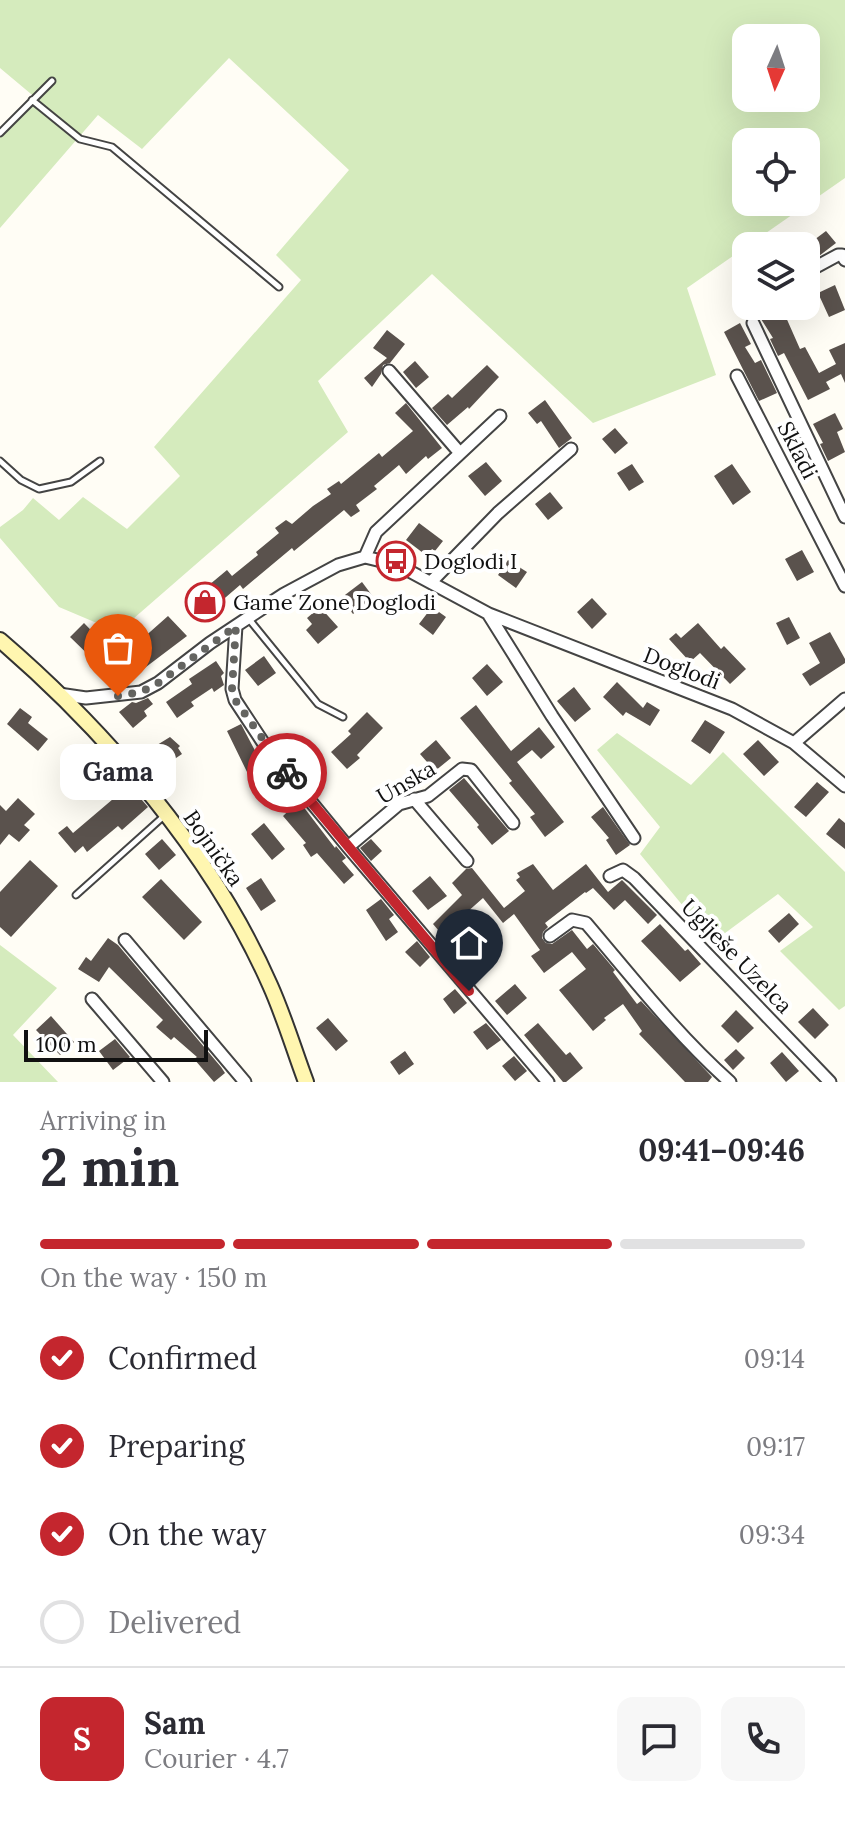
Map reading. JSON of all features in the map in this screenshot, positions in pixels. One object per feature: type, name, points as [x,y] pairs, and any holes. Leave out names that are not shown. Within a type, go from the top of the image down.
[{"type":"main road","name":"Bojnička","points":[[0,640],[59,694],[134,775],[212,878],[269,984],[306,1082]]},
{"type":"street","points":[[820,265],[838,255],[845,260]]},
{"type":"street","name":"Skladi","points":[[753,323],[845,517]]},
{"type":"street","points":[[389,371],[459,452]]},
{"type":"street","name":"Skladi","points":[[737,376],[845,586]]},
{"type":"street","points":[[59,694],[86,698],[141,692],[284,594],[338,565],[365,557],[376,532],[500,416]]},
{"type":"street","points":[[431,582],[498,513],[571,449]]},
{"type":"street","name":"Doglodi","points":[[365,557],[398,565],[489,614],[732,709],[794,743],[845,786]]},
{"type":"street","name":"Doglodi","points":[[489,614],[552,716],[634,838]]},
{"type":"street","points":[[236,626],[232,689],[235,700],[266,747],[548,1082]]},
{"type":"street","points":[[794,743],[845,699]]},
{"type":"street","name":"Unska","points":[[348,847],[399,804],[428,796],[462,769],[471,770],[513,823]]},
{"type":"street","points":[[414,799],[467,861]]},
{"type":"street","name":"Uglješe Uzelca","points":[[610,876],[623,870],[634,878],[830,1082]]},
{"type":"street","points":[[550,936],[572,920],[586,923],[680,1031],[730,1082]]},
{"type":"street","points":[[125,940],[245,1082]]},
{"type":"street","points":[[92,999],[163,1082]]},
{"type":"lane","points":[[0,133],[52,81]]},
{"type":"lane","points":[[32,100],[80,139],[112,147],[279,287]]},
{"type":"lane","points":[[0,461],[31,487],[39,489],[71,482],[100,461]]},
{"type":"lane","points":[[248,618],[318,704],[343,717]]},
{"type":"lane","points":[[76,895],[165,816]]},
{"type":"green space","points":[[0,0],[845,0],[845,178],[820,195],[820,128],[732,128],[732,216],[790,216],[767,232],[732,232],[732,257],[687,288],[716,375],[593,423],[432,274],[318,381],[348,432],[118,632],[59,607],[0,538],[0,527],[23,510],[33,498],[59,520],[83,497],[127,529],[180,476],[154,447],[301,280],[276,255],[349,170],[229,58],[142,149],[98,115],[0,228],[0,137],[37,99],[0,68]]},
{"type":"green space","points":[[617,733],[691,785],[723,752],[845,872],[845,1006],[839,1010],[780,951],[813,927],[778,894],[713,942],[640,854],[660,827],[597,750]]},
{"type":"green space","points":[[0,945],[57,988],[13,1035],[58,1082],[0,1082]]},
{"type":"building","points":[[826,231],[836,243],[820,255],[820,236]]},
{"type":"building","points":[[835,285],[845,310],[829,317],[820,292]]},
{"type":"building","points":[[762,320],[787,320],[800,349],[805,347],[819,373],[836,364],[829,350],[845,343],[845,383],[841,374],[826,382],[830,389],[808,400],[784,353],[778,356],[770,339],[773,338]]},
{"type":"building","points":[[740,323],[751,344],[745,347],[755,363],[761,360],[777,393],[759,401],[724,332]]},
{"type":"building","points":[[387,330],[405,344],[390,363],[383,365],[372,387],[364,378],[387,358],[373,348]]},
{"type":"building","points":[[415,361],[429,377],[416,388],[403,372]]},
{"type":"building","points":[[487,365],[499,377],[469,409],[447,425],[432,408],[448,394],[452,398]]},
{"type":"building","points":[[545,400],[572,438],[559,448],[541,421],[537,424],[528,413]]},
{"type":"building","points":[[406,403],[442,448],[428,459],[426,456],[406,474],[399,465],[374,486],[377,489],[356,505],[360,511],[351,517],[344,510],[243,589],[240,585],[204,616],[191,600],[227,570],[232,576],[258,555],[256,552],[279,533],[275,528],[286,520],[292,524],[331,494],[327,489],[339,481],[341,484],[379,453],[382,457],[413,431],[395,413]]},
{"type":"building","points":[[835,413],[843,429],[837,432],[845,452],[828,461],[813,424]]},
{"type":"building","points":[[615,428],[628,443],[615,454],[602,439]]},
{"type":"building","points":[[486,462],[502,481],[485,496],[468,476]]},
{"type":"building","points":[[632,464],[644,482],[629,491],[617,473]]},
{"type":"building","points":[[732,464],[751,492],[733,505],[714,476]]},
{"type":"building","points":[[550,492],[563,508],[548,520],[535,504]]},
{"type":"building","points":[[419,523],[443,541],[427,556],[406,540]]},
{"type":"building","points":[[802,550],[814,572],[797,581],[785,559]]},
{"type":"building","points":[[508,560],[527,572],[516,588],[498,575]]},
{"type":"building","points":[[362,582],[374,598],[353,614],[341,598]]},
{"type":"building","points":[[592,598],[607,614],[592,629],[577,612]]},
{"type":"building","points":[[320,607],[338,627],[318,644],[306,630],[312,624],[307,618]]},
{"type":"building","points":[[432,607],[446,617],[433,635],[419,624]]},
{"type":"building","points":[[168,616],[187,636],[138,673],[124,655]]},
{"type":"building","points":[[789,617],[800,638],[787,645],[776,623]]},
{"type":"building","points":[[84,623],[114,654],[101,667],[70,637]]},
{"type":"building","points":[[698,623],[721,649],[724,646],[746,669],[730,684],[700,653],[690,662],[669,639],[676,633],[681,638]]},
{"type":"building","points":[[830,632],[845,663],[810,686],[802,674],[820,663],[809,643]]},
{"type":"building","points":[[264,656],[276,673],[258,686],[245,670]]},
{"type":"building","points":[[216,661],[224,673],[221,676],[224,685],[214,692],[212,688],[191,702],[194,706],[177,718],[166,702],[192,684],[189,679]]},
{"type":"building","points":[[487,664],[503,682],[487,696],[472,678]]},
{"type":"building","points":[[617,682],[643,708],[647,702],[660,710],[650,726],[626,712],[623,716],[603,697]]},
{"type":"building","points":[[574,687],[591,709],[575,722],[557,701]]},
{"type":"building","points":[[148,698],[153,704],[144,711],[147,716],[133,728],[119,712],[132,702]]},
{"type":"building","points":[[476,705],[511,751],[539,727],[555,747],[541,759],[532,750],[517,762],[564,822],[545,837],[530,817],[535,814],[509,783],[512,781],[460,718]]},
{"type":"building","points":[[20,708],[32,717],[28,723],[48,739],[38,751],[7,724]]},
{"type":"building","points":[[367,712],[383,728],[357,755],[360,758],[347,769],[331,752],[351,734],[348,731]]},
{"type":"building","points":[[705,720],[725,732],[710,754],[691,741]]},
{"type":"building","points":[[241,724],[269,777],[275,772],[288,788],[272,800],[251,773],[248,774],[227,731]]},
{"type":"building","points":[[170,737],[180,746],[178,748],[182,754],[161,768],[149,750]]},
{"type":"building","points":[[436,740],[451,758],[435,771],[420,754]]},
{"type":"building","points":[[758,740],[779,762],[764,776],[743,754]]},
{"type":"building","points":[[100,767],[125,789],[129,785],[148,807],[122,830],[118,826],[87,852],[83,846],[75,853],[58,833],[67,826],[73,833],[113,799],[90,778]]},
{"type":"building","points":[[464,778],[509,831],[492,845],[449,790]]},
{"type":"building","points":[[817,782],[829,792],[806,817],[794,807]]},
{"type":"building","points":[[18,798],[35,814],[24,825],[30,830],[19,842],[9,834],[0,845],[0,805],[6,811]]},
{"type":"building","points":[[299,801],[346,858],[342,861],[354,875],[344,884],[317,853],[311,857],[303,845],[306,843],[283,816]]},
{"type":"building","points":[[603,807],[630,845],[616,855],[606,840],[609,838],[591,817]]},
{"type":"building","points":[[839,818],[845,823],[845,849],[826,834]]},
{"type":"building","points":[[264,823],[285,849],[272,860],[251,834]]},
{"type":"building","points":[[162,839],[176,855],[159,870],[145,854]]},
{"type":"building","points":[[371,839],[382,851],[371,861],[360,848]]},
{"type":"building","points":[[30,860],[58,886],[11,937],[0,927],[0,892]]},
{"type":"building","points":[[533,864],[553,890],[586,864],[608,892],[622,880],[657,915],[648,924],[625,900],[614,910],[593,888],[545,923],[548,927],[542,938],[552,944],[572,930],[587,949],[593,944],[637,1004],[641,1001],[712,1077],[708,1082],[685,1082],[639,1034],[642,1031],[623,1004],[593,1031],[559,990],[586,969],[572,952],[544,973],[531,956],[540,950],[514,914],[503,923],[483,898],[444,937],[433,924],[462,895],[452,883],[466,869],[472,868],[504,908],[525,891],[516,880],[520,877],[517,873]]},
{"type":"building","points":[[430,876],[447,896],[428,910],[412,891]]},
{"type":"building","points":[[261,878],[276,901],[261,911],[246,888]]},
{"type":"building","points":[[161,879],[202,922],[184,940],[142,897]]},
{"type":"building","points":[[381,899],[394,915],[389,919],[398,932],[386,941],[366,910]]},
{"type":"building","points":[[789,913],[799,924],[779,943],[768,931]]},
{"type":"building","points":[[660,924],[701,964],[680,982],[641,941]]},
{"type":"building","points":[[108,938],[118,945],[221,1067],[225,1073],[214,1082],[194,1059],[197,1057],[174,1037],[171,1040],[156,1027],[163,1020],[109,967],[99,982],[78,969],[86,957],[91,961]]},
{"type":"building","points":[[417,941],[430,957],[420,967],[405,952]]},
{"type":"building","points":[[515,984],[527,998],[507,1015],[495,1001]]},
{"type":"building","points":[[455,989],[467,1003],[454,1014],[443,999]]},
{"type":"building","points":[[813,1008],[829,1025],[815,1039],[798,1022]]},
{"type":"building","points":[[736,1010],[754,1028],[738,1043],[721,1026]]},
{"type":"building","points":[[51,1016],[74,1042],[60,1055],[36,1030]]},
{"type":"building","points":[[328,1018],[348,1041],[336,1051],[316,1028]]},
{"type":"building","points":[[486,1023],[501,1040],[487,1050],[473,1032]]},
{"type":"building","points":[[538,1023],[566,1055],[570,1052],[583,1068],[566,1082],[524,1035]]},
{"type":"building","points":[[115,1039],[130,1057],[113,1070],[99,1051]]},
{"type":"building","points":[[736,1049],[745,1058],[733,1070],[724,1060]]},
{"type":"building","points":[[405,1051],[414,1064],[399,1075],[390,1062]]},
{"type":"building","points":[[782,1052],[799,1071],[786,1082],[770,1063]]},
{"type":"building","points":[[514,1056],[527,1071],[515,1081],[502,1066]]},
{"type":"way so far","points":[[118,696],[141,692],[158,683],[236,626],[232,689],[235,700],[287,773]]},
{"type":"place","name":"Doglodi I","points":[[396,561]]},
{"type":"place","name":"Game Zone Doglodi","points":[[205,602]]},
{"type":"place","name":"Gama","points":[[118,696]]},
{"type":"route","points":[[287,773],[469,991]]}]
